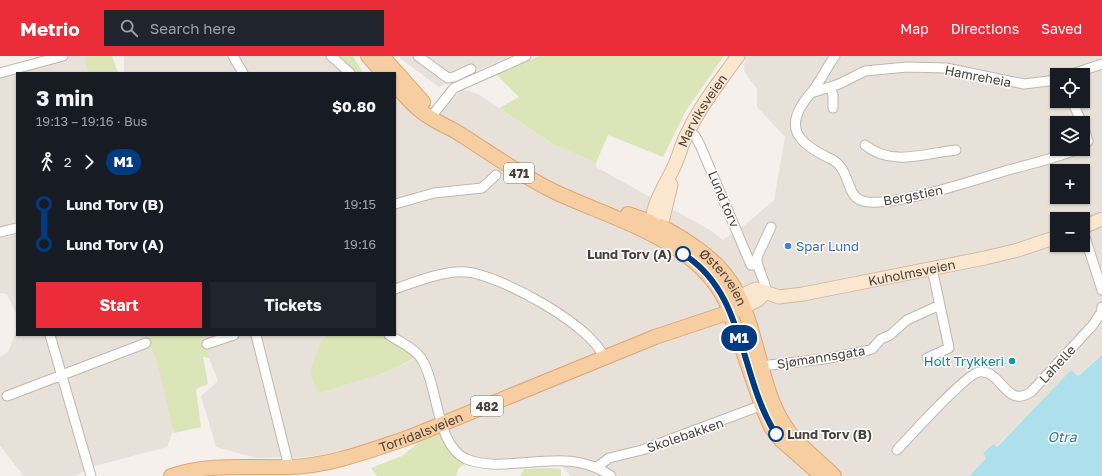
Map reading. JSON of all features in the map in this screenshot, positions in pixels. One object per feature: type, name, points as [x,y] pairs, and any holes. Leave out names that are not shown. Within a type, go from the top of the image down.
[{"type":"main road","points":[[368,56],[382,72]]},
{"type":"main road","name":"Østerveien","points":[[382,56],[427,105],[432,115]]},
{"type":"main road","name":"Østerveien","points":[[396,86],[432,115],[536,183],[585,204],[655,227],[687,241],[711,260],[730,281],[734,305],[778,436],[822,476]]},
{"type":"main road","name":"Østerveien","points":[[734,305],[761,366],[767,404],[793,438],[834,476]]},
{"type":"main road","name":"Torridalsveien","points":[[191,476],[216,472],[267,472],[289,467],[333,461],[372,451],[681,328],[734,305]]},
{"type":"main road","name":"Torridalsveien","points":[[171,476],[206,468],[289,467]]},
{"type":"street","points":[[0,73],[25,69],[64,56]]},
{"type":"street","points":[[233,56],[242,72]]},
{"type":"street","points":[[331,56],[349,72]]},
{"type":"street","points":[[418,56],[448,78],[454,77],[471,69]]},
{"type":"street","points":[[432,115],[449,93],[460,85],[526,56]]},
{"type":"street","name":"Marviksveien","points":[[655,227],[672,182],[673,169],[688,131],[698,112],[738,56]]},
{"type":"street","points":[[811,93],[835,56]]},
{"type":"street","points":[[1090,68],[1102,64]]},
{"type":"street","name":"Hamreheia","points":[[811,93],[830,87],[865,71],[914,67],[946,68],[1024,84],[1050,81]]},
{"type":"street","points":[[830,87],[833,95],[833,108]]},
{"type":"street","name":"Bergstien","points":[[811,93],[797,113],[795,126],[796,133],[801,140],[840,165],[855,196],[860,200],[868,202],[904,199],[942,190],[1055,156]]},
{"type":"street","name":"Lund torv","points":[[688,131],[695,136],[700,145],[751,265],[758,265]]},
{"type":"street","points":[[865,145],[873,151],[892,158],[920,156],[956,150]]},
{"type":"street","points":[[396,204],[434,193],[482,188],[496,175]]},
{"type":"street","points":[[1090,223],[1102,218]]},
{"type":"street","points":[[734,305],[758,300],[766,292],[766,287],[758,265],[757,257],[772,227]]},
{"type":"street","points":[[0,232],[16,228]]},
{"type":"street","name":"Kuholmsveien","points":[[766,292],[778,297],[790,296],[1018,250],[1050,240]]},
{"type":"street","points":[[1090,252],[1102,290]]},
{"type":"street","points":[[928,358],[949,348],[932,268]]},
{"type":"street","points":[[396,289],[434,277],[464,272],[488,277],[515,289],[569,319],[602,351],[604,359]]},
{"type":"street","name":"Sjømannsgata","points":[[761,366],[824,359],[872,349],[881,339],[890,335],[907,320],[940,306]]},
{"type":"street","name":"Lahelle","points":[[896,450],[972,376],[983,372],[1002,384],[1011,394],[1017,396],[1022,396],[1031,392],[1092,326],[1102,307]]},
{"type":"street","points":[[50,336],[91,476]]},
{"type":"street","points":[[207,344],[231,336]]},
{"type":"street","points":[[256,336],[289,467]]},
{"type":"street","points":[[391,336],[413,350],[421,358],[430,379],[443,423],[444,434],[456,452],[474,462],[500,466],[547,462],[574,463],[597,467],[611,476]]},
{"type":"street","points":[[6,396],[146,343]]},
{"type":"street","name":"Skolebakken","points":[[597,467],[609,458],[642,450],[742,415],[767,404]]},
{"type":"shaded area","points":[[52,56],[91,56],[94,72],[16,72],[16,314],[7,294],[0,293],[0,69]]},
{"type":"shaded area","points":[[124,56],[330,56],[350,72],[124,72]]},
{"type":"shaded area","points":[[397,56],[511,56],[439,87]]},
{"type":"shaded area","points":[[745,56],[1102,56],[1102,355],[1077,376],[1071,371],[996,447],[993,444],[983,453],[987,457],[969,476],[571,476],[560,464],[496,465],[461,453],[443,423],[360,449],[307,457],[256,458],[216,447],[201,396],[218,381],[200,336],[326,336],[320,343],[315,383],[318,394],[387,372],[417,358],[396,336],[396,100],[405,104],[445,106],[463,89],[478,94],[553,144],[596,163],[596,167],[710,230],[723,240],[746,224],[774,200],[785,137],[757,107],[757,89],[744,71]]},
{"type":"shaded area","points":[[16,332],[16,336],[152,336],[174,428],[167,447],[91,467],[76,476],[24,476],[0,446],[0,357],[8,352]]},
{"type":"green space","points":[[112,56],[118,72],[88,72],[85,57]]},
{"type":"green space","points":[[330,56],[353,56],[362,72],[350,72]]},
{"type":"green space","points":[[539,56],[724,56],[687,109],[663,157],[608,135],[596,163],[553,144],[499,108],[519,97],[497,75]]},
{"type":"green space","points":[[145,336],[200,336],[210,358],[203,357],[208,384],[196,389],[201,427],[174,433],[156,358]]},
{"type":"green space","points":[[326,336],[394,336],[417,357],[387,372],[318,394],[310,372],[320,343]]},
{"type":"green space","points":[[443,423],[461,453],[474,459],[459,468],[456,476],[377,476],[371,468],[402,456],[417,444],[412,438]]},
{"type":"green space","points":[[524,469],[561,469],[561,476],[520,476]]},
{"type":"water","name":"Otra","points":[[1102,355],[1102,476],[969,476],[986,458],[983,453],[993,444],[997,447],[1071,370],[1078,376]]},
{"type":"bus line","name":"M1","points":[[683,254],[706,273],[724,297],[762,406],[776,434]]},
{"type":"place","name":"Spar Lund","points":[[788,246]]},
{"type":"place","name":"Lund Torv (A)","points":[[683,254]]},
{"type":"place","name":"Holt Trykkeri","points":[[1012,361]]},
{"type":"place","name":"Lund Torv (B)","points":[[776,434]]}]
